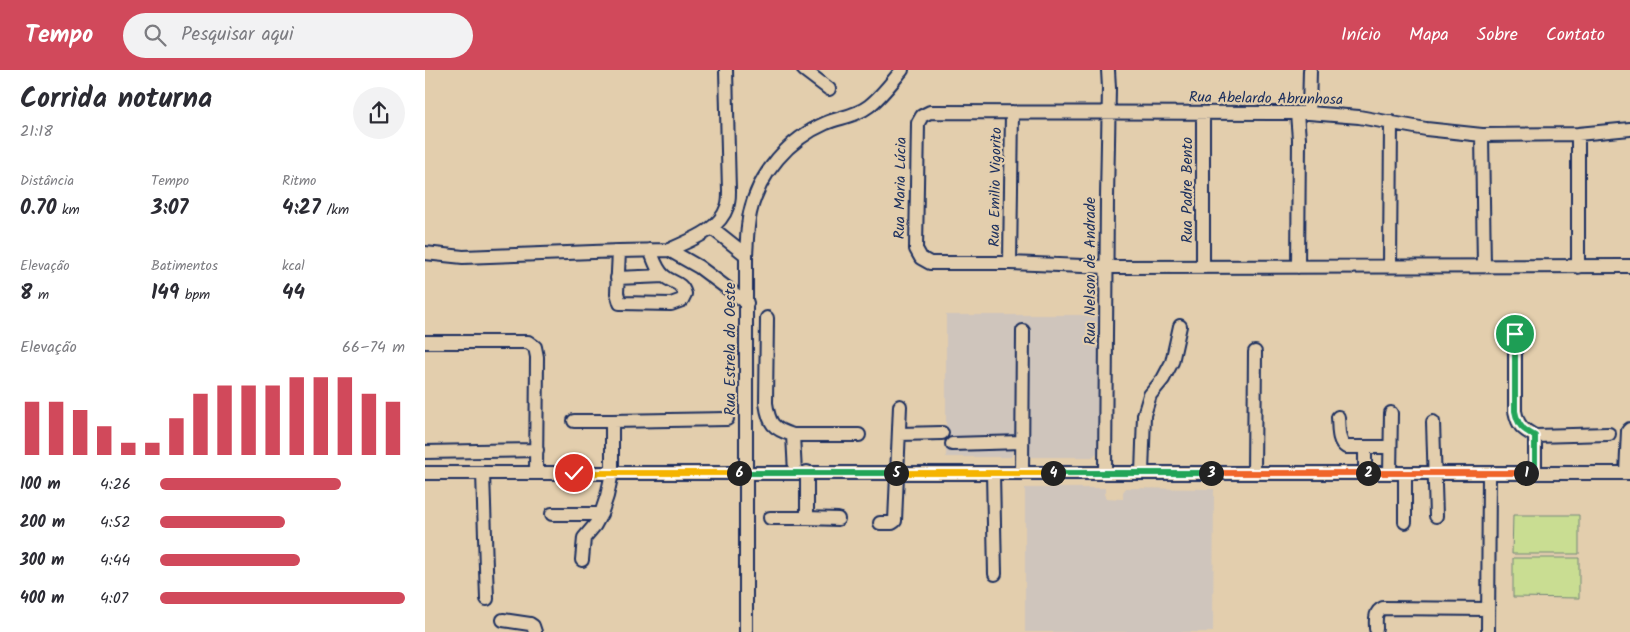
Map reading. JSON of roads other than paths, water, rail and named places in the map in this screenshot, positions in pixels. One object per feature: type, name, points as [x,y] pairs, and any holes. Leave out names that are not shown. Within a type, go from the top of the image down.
[{"type":"street","points":[[425,253],[463,257],[669,250],[712,228],[728,206],[726,70]]},
{"type":"street","points":[[804,70],[829,89]]},
{"type":"street","name":"Rua Estrela do Oeste","points":[[746,632],[747,231],[750,212],[766,175],[777,160],[806,134],[871,105],[902,70]]},
{"type":"street","name":"Rua Nelson de Andrade","points":[[1105,473],[1108,70]]},
{"type":"street","points":[[1298,268],[1299,139],[1310,70]]},
{"type":"street","name":"Rua Abelardo Abrunhosa","points":[[930,112],[1303,113],[1359,116],[1426,129],[1482,134],[1578,134],[1630,129]]},
{"type":"street","name":"Rua Maria Lúcia","points":[[930,112],[922,116],[917,123],[916,249],[918,254],[930,263],[1010,263]]},
{"type":"street","name":"Rua Emilio Vigorito","points":[[1010,263],[1012,112]]},
{"type":"street","name":"Rua Padre Bento","points":[[1203,114],[1203,267]]},
{"type":"street","points":[[1390,266],[1391,122]]},
{"type":"street","points":[[1482,134],[1484,266]]},
{"type":"street","points":[[1578,134],[1578,267]]},
{"type":"street","points":[[712,228],[747,255]]},
{"type":"street","points":[[619,251],[617,298],[620,303],[671,304],[682,300],[685,294],[682,286],[664,276],[658,269],[650,250]]},
{"type":"street","points":[[669,250],[699,267],[747,303]]},
{"type":"street","points":[[1010,263],[1107,267],[1298,268],[1630,266]]},
{"type":"street","points":[[617,278],[664,276]]},
{"type":"street","points":[[767,318],[766,403],[771,423],[779,431],[793,435],[859,435]]},
{"type":"street","points":[[1142,473],[1144,415],[1150,395],[1163,379],[1172,362],[1180,326]]},
{"type":"street","points":[[1022,473],[1023,330]]},
{"type":"street","points":[[1515,334],[1515,411],[1517,422],[1525,431],[1535,436],[1609,434]]},
{"type":"street","points":[[425,342],[528,342],[535,347],[537,357],[536,473]]},
{"type":"street","points":[[1254,473],[1255,352]]},
{"type":"street","points":[[880,523],[892,523],[895,521],[900,406]]},
{"type":"street","points":[[1390,473],[1391,413]]},
{"type":"street","points":[[1338,417],[1341,441],[1346,447],[1390,447]]},
{"type":"street","points":[[574,421],[727,419]]},
{"type":"street","points":[[582,560],[584,538],[595,526],[601,514],[613,473],[612,422]]},
{"type":"street","points":[[1433,422],[1436,516]]},
{"type":"street","points":[[425,473],[1628,473],[1628,431],[1630,429]]},
{"type":"street","points":[[899,434],[942,433]]},
{"type":"street","points":[[793,435],[801,473],[807,518]]},
{"type":"street","points":[[1535,436],[1535,473]]},
{"type":"street","points":[[952,444],[1022,442]]},
{"type":"street","points":[[1365,447],[1365,473]]},
{"type":"street","points":[[425,452],[537,450]]},
{"type":"street","points":[[467,451],[467,473]]},
{"type":"street","points":[[483,472],[487,598]]},
{"type":"street","points":[[1488,632],[1489,472]]},
{"type":"street","points":[[993,473],[995,574]]},
{"type":"street","points":[[1405,473],[1405,522]]},
{"type":"street","points":[[552,514],[601,514]]},
{"type":"street","points":[[770,518],[838,519]]},
{"type":"street","points":[[1376,629],[1376,614],[1378,610],[1383,608],[1488,609]]},
{"type":"street","points":[[503,620],[530,624],[535,632]]}]
